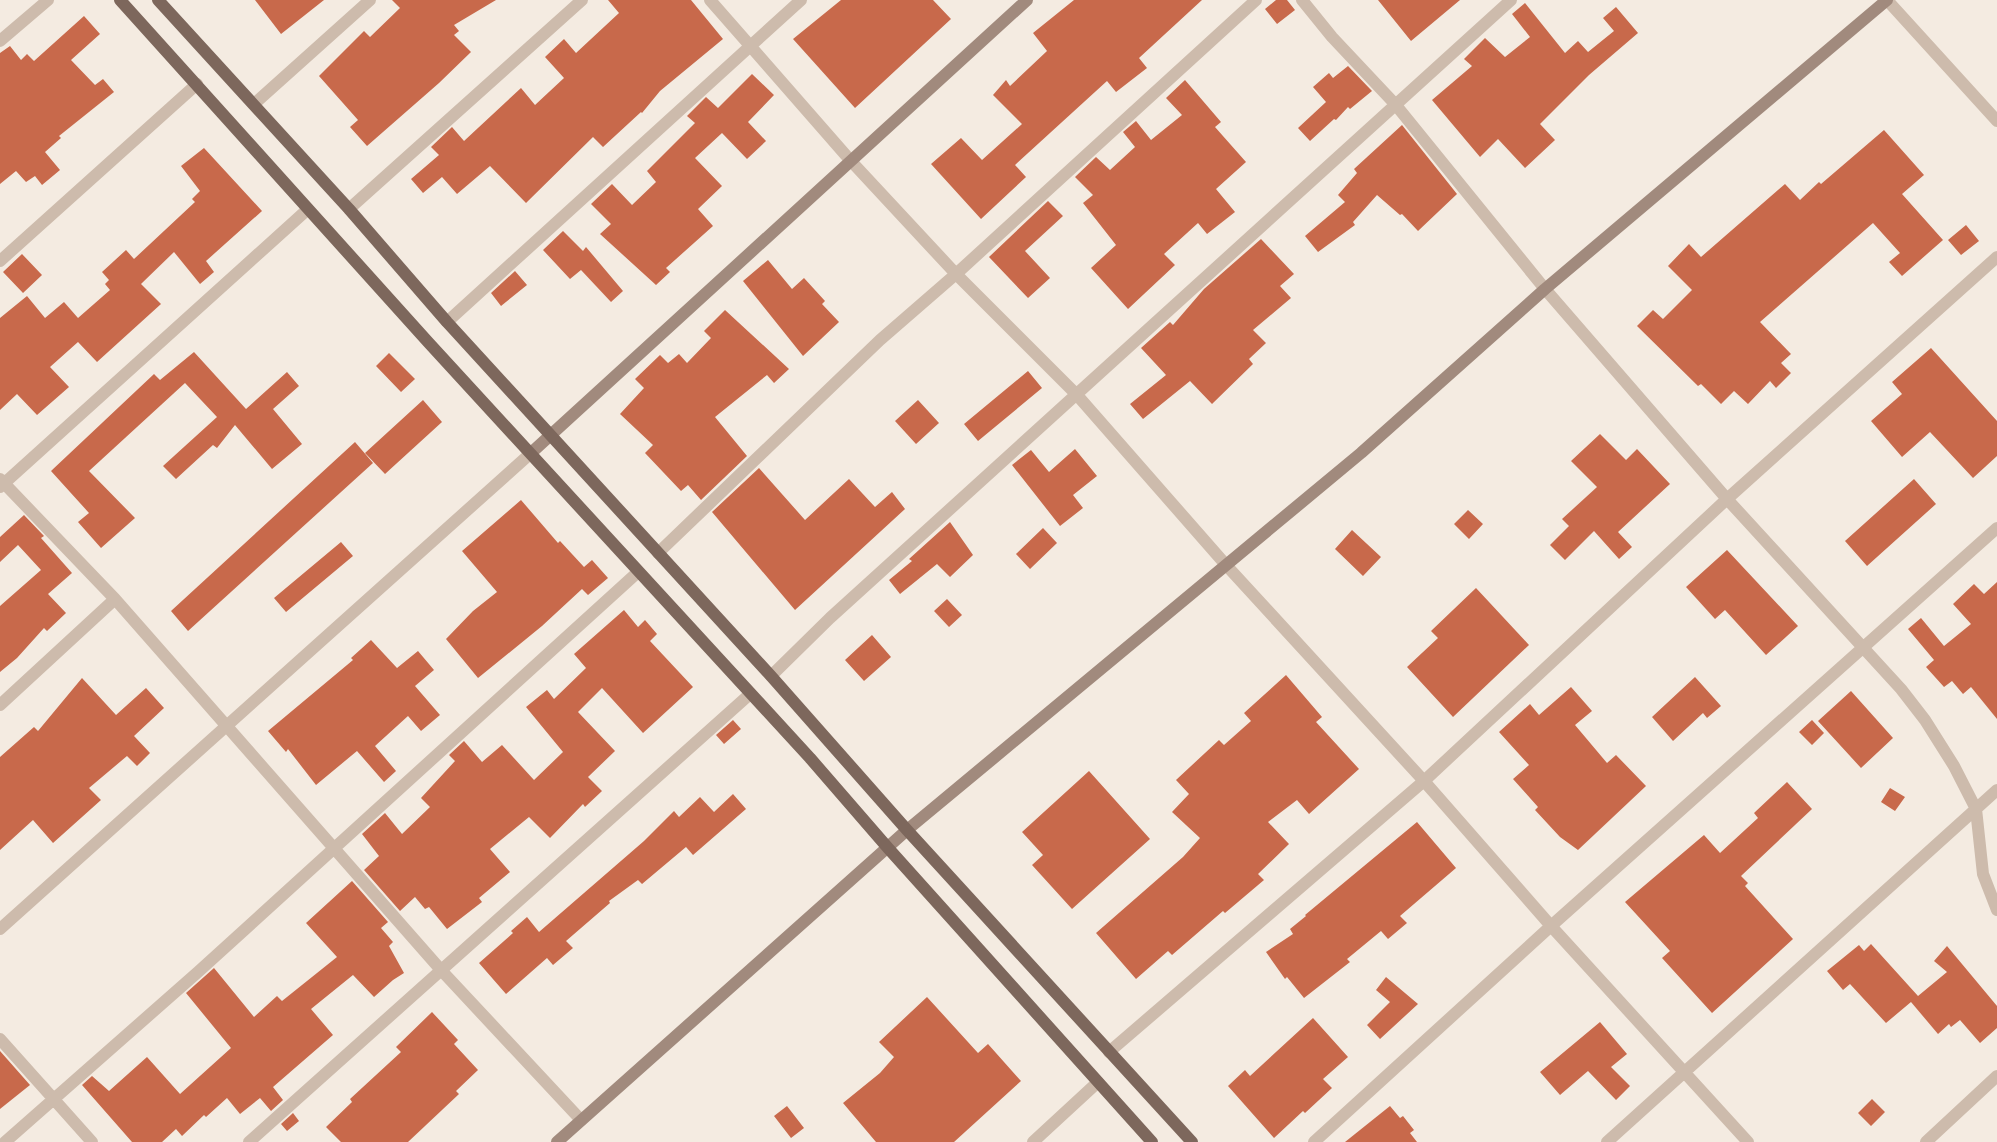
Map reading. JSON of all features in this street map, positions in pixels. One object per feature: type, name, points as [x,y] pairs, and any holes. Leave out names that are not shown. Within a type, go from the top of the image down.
[{"type":"main road","points":[[120,0],[638,572],[810,758],[888,848],[1152,1142]]},
{"type":"main road","points":[[162,1],[349,209],[447,322],[1192,1142]]},
{"type":"street","points":[[0,41],[48,0]]},
{"type":"street","points":[[254,104],[370,0]]},
{"type":"street","points":[[349,209],[582,0]]},
{"type":"street","points":[[710,0],[850,160],[956,274],[1077,395],[1226,566],[1424,780],[1551,926],[1748,1142]]},
{"type":"street","points":[[447,322],[801,0]]},
{"type":"street","points":[[0,929],[225,725],[531,453],[1027,0]]},
{"type":"street","points":[[658,553],[880,340],[956,274],[1256,0]]},
{"type":"street","points":[[1302,0],[1332,37],[1395,104],[1545,289],[1727,499],[1865,647],[1925,720],[1954,766],[1976,809],[1983,874],[1997,910]]},
{"type":"street","points":[[770,676],[830,618],[1511,0]]},
{"type":"street","points":[[557,1142],[907,830],[1361,453],[1545,289],[1887,0],[1997,120]]},
{"type":"street","points":[[0,261],[197,84]]},
{"type":"street","points":[[308,209],[1,483],[115,599],[441,970],[582,1120]]},
{"type":"street","points":[[1109,1052],[1424,780],[1727,499],[1997,257]]},
{"type":"street","points":[[1314,1142],[1551,926],[1997,528]]},
{"type":"street","points":[[5,1142],[335,848],[638,572]]},
{"type":"street","points":[[0,705],[115,599]]},
{"type":"street","points":[[249,1142],[750,694]]},
{"type":"street","points":[[1607,1142],[1997,790]]},
{"type":"street","points":[[0,1040],[92,1142]]},
{"type":"street","points":[[1926,1142],[1997,1076]]},
{"type":"street","points":[[1033,1142],[1098,1082]]},
{"type":"building","points":[[255,0],[324,0],[281,34]]},
{"type":"building","points":[[392,0],[496,0],[454,25],[459,31],[454,35],[471,52],[439,83],[367,146],[350,127],[358,120],[319,76],[364,31],[370,37],[400,8]]},
{"type":"building","points":[[608,0],[691,0],[723,39],[660,91],[642,113],[603,147],[593,137],[526,203],[490,166],[457,194],[442,177],[423,193],[411,179],[439,155],[431,147],[452,127],[464,141],[521,88],[535,105],[564,78],[545,57],[564,39],[576,53],[619,13]]},
{"type":"building","points":[[841,0],[933,0],[951,19],[855,108],[793,39]]},
{"type":"building","points":[[1074,0],[1202,0],[1139,58],[1147,68],[1116,92],[1107,81],[1015,165],[1026,177],[981,219],[931,164],[961,138],[982,160],[1022,124],[993,95],[1006,80],[1010,86],[1047,51],[1033,33]]},
{"type":"building","points":[[1276,0],[1287,0],[1295,10],[1277,24],[1265,9]]},
{"type":"building","points":[[1378,0],[1460,0],[1411,41]]},
{"type":"building","points":[[1525,3],[1565,53],[1578,41],[1588,52],[1614,31],[1603,18],[1616,7],[1638,33],[1589,75],[1540,124],[1555,140],[1525,168],[1498,139],[1480,157],[1432,100],[1472,66],[1464,59],[1485,38],[1505,57],[1530,37],[1512,14]]},
{"type":"building","points":[[84,16],[100,34],[71,60],[95,85],[103,79],[114,92],[59,136],[61,138],[45,152],[60,170],[42,185],[35,176],[26,182],[16,171],[0,184],[0,53],[10,46],[21,60],[27,54],[34,61]]},
{"type":"building","points":[[1348,66],[1372,91],[1350,109],[1348,107],[1336,120],[1334,119],[1310,141],[1298,128],[1326,102],[1313,87],[1329,73],[1333,78]]},
{"type":"building","points":[[752,74],[774,95],[748,122],[766,141],[747,159],[722,133],[695,158],[722,186],[698,209],[713,226],[666,268],[670,272],[656,285],[600,234],[611,224],[591,204],[612,184],[632,205],[656,182],[647,171],[695,123],[687,116],[706,97],[718,108]]},
{"type":"building","points":[[1185,80],[1221,122],[1215,127],[1246,162],[1216,189],[1235,212],[1207,234],[1198,223],[1164,254],[1175,265],[1128,309],[1091,268],[1116,245],[1083,203],[1093,195],[1075,177],[1096,157],[1110,170],[1135,147],[1123,132],[1136,121],[1151,140],[1182,115],[1166,98]]},
{"type":"building","points":[[1402,125],[1457,194],[1418,231],[1402,214],[1400,215],[1377,195],[1353,222],[1355,225],[1318,252],[1305,236],[1345,202],[1338,195],[1357,173],[1354,169]]},
{"type":"building","points":[[1884,130],[1924,175],[1902,194],[1943,240],[1902,276],[1889,262],[1900,253],[1873,223],[1760,322],[1791,354],[1781,363],[1791,373],[1776,388],[1770,381],[1748,404],[1734,391],[1721,404],[1701,384],[1698,386],[1637,326],[1653,310],[1663,319],[1692,290],[1668,266],[1689,244],[1701,257],[1785,184],[1800,200],[1819,182],[1821,184]]},
{"type":"building","points":[[204,148],[262,211],[206,261],[214,272],[200,284],[174,252],[141,284],[161,304],[97,362],[78,342],[50,367],[69,387],[37,415],[17,394],[0,410],[0,318],[27,296],[45,318],[64,302],[78,318],[110,290],[105,284],[109,280],[102,272],[126,250],[134,259],[195,202],[192,199],[200,191],[181,166]]},
{"type":"building","points":[[1048,201],[1063,216],[1025,251],[1050,278],[1028,298],[989,257]]},
{"type":"building","points":[[1966,225],[1979,241],[1961,255],[1948,240]]},
{"type":"building","points":[[563,231],[583,251],[586,247],[623,291],[611,302],[581,270],[570,279],[543,250]]},
{"type":"building","points":[[1261,239],[1294,274],[1280,286],[1291,298],[1253,330],[1266,343],[1249,359],[1253,364],[1212,404],[1190,381],[1143,419],[1130,404],[1166,375],[1141,348],[1170,322],[1173,325],[1204,289]]},
{"type":"building","points":[[22,254],[42,275],[23,293],[3,272]]},
{"type":"building","points":[[768,260],[792,289],[804,278],[825,301],[822,304],[839,322],[803,356],[743,281]]},
{"type":"building","points":[[515,271],[527,285],[501,306],[491,293]]},
{"type":"building","points":[[725,310],[789,369],[774,383],[767,375],[715,417],[747,456],[701,500],[688,485],[681,491],[645,453],[653,445],[620,414],[644,388],[635,379],[660,355],[668,363],[679,354],[687,363],[711,338],[704,331]]},
{"type":"building","points":[[1931,348],[1997,421],[1997,456],[1973,478],[1930,432],[1902,457],[1871,421],[1902,394],[1892,382]]},
{"type":"building","points":[[194,352],[246,409],[287,372],[299,386],[273,409],[302,444],[272,469],[235,425],[217,448],[213,445],[176,479],[163,466],[217,417],[185,383],[89,471],[135,518],[101,548],[78,522],[89,513],[51,471],[154,374],[160,380]]},
{"type":"building","points":[[389,353],[415,379],[401,392],[376,366]]},
{"type":"building","points":[[1028,371],[1042,388],[978,441],[964,424]]},
{"type":"building","points":[[423,400],[442,422],[385,474],[365,453]]},
{"type":"building","points":[[918,400],[939,423],[916,444],[895,421]]},
{"type":"building","points":[[1600,434],[1626,460],[1637,449],[1670,484],[1618,532],[1632,547],[1619,559],[1594,531],[1565,560],[1550,545],[1569,526],[1562,519],[1597,487],[1571,461]]},
{"type":"building","points":[[355,442],[373,463],[188,631],[171,611]]},
{"type":"building","points":[[1075,449],[1097,476],[1073,495],[1083,508],[1060,526],[1012,465],[1031,450],[1049,472]]},
{"type":"building","points":[[759,468],[805,520],[849,479],[875,507],[892,492],[905,509],[795,610],[712,512]]},
{"type":"building","points":[[1914,479],[1936,504],[1867,566],[1845,541]]},
{"type":"building","points":[[521,500],[558,543],[560,541],[584,567],[592,560],[608,578],[588,595],[582,589],[542,626],[478,678],[446,639],[473,611],[497,592],[462,551]]},
{"type":"building","points":[[1468,510],[1483,524],[1469,539],[1454,524]]},
{"type":"building","points":[[24,515],[44,536],[41,538],[72,573],[48,594],[66,613],[47,631],[44,628],[17,658],[0,672],[0,606],[41,570],[18,545],[0,562],[0,537]]},
{"type":"building","points":[[950,522],[973,555],[950,577],[937,564],[900,594],[889,580],[912,561],[909,559]]},
{"type":"building","points":[[1043,528],[1057,543],[1030,569],[1016,554]]},
{"type":"building","points":[[1352,530],[1381,557],[1363,576],[1335,549]]},
{"type":"building","points":[[341,542],[353,556],[286,612],[274,598]]},
{"type":"building","points":[[1727,550],[1798,626],[1766,655],[1725,610],[1715,619],[1686,587]]},
{"type":"building","points":[[1997,582],[1997,719],[1971,687],[1963,694],[1952,681],[1944,687],[1926,667],[1934,660],[1908,629],[1921,618],[1944,646],[1971,624],[1953,604],[1974,584],[1984,594]]},
{"type":"building","points":[[1476,588],[1529,645],[1453,717],[1407,667],[1438,638],[1431,631]]},
{"type":"building","points":[[947,599],[962,615],[949,627],[934,611]]},
{"type":"building","points":[[624,610],[638,627],[645,620],[657,634],[650,641],[693,687],[643,733],[602,688],[578,712],[615,751],[588,777],[602,791],[585,807],[583,804],[550,838],[529,817],[490,849],[510,872],[479,898],[482,902],[447,929],[429,907],[425,909],[415,897],[400,911],[364,870],[379,856],[362,834],[385,813],[402,834],[430,807],[421,798],[455,761],[449,755],[464,741],[482,762],[502,745],[534,780],[563,752],[526,707],[547,690],[554,699],[586,668],[574,654]]},
{"type":"building","points":[[872,635],[891,657],[864,681],[845,660]]},
{"type":"building","points":[[371,640],[397,668],[418,651],[434,670],[415,686],[440,715],[421,731],[408,716],[375,746],[396,771],[384,782],[357,751],[316,785],[288,749],[286,752],[268,731],[353,660],[351,658]]},
{"type":"building","points":[[1286,675],[1322,717],[1316,722],[1359,769],[1309,814],[1297,800],[1268,822],[1289,844],[1258,874],[1264,880],[1225,913],[1223,911],[1172,955],[1168,951],[1136,979],[1096,933],[1183,857],[1200,838],[1172,812],[1189,794],[1176,780],[1219,740],[1224,745],[1251,721],[1244,713]]},
{"type":"building","points":[[1695,677],[1721,706],[1707,718],[1703,713],[1673,741],[1652,717]]},
{"type":"building","points":[[82,678],[116,715],[146,688],[164,708],[134,736],[150,753],[137,766],[127,756],[89,788],[101,800],[53,843],[33,820],[0,850],[0,757],[34,727],[38,731]]},
{"type":"building","points":[[1571,687],[1592,711],[1575,725],[1607,763],[1616,755],[1646,786],[1578,850],[1560,837],[1535,810],[1538,807],[1513,779],[1529,765],[1499,732],[1530,704],[1539,715]]},
{"type":"building","points":[[1851,691],[1893,738],[1861,768],[1818,721]]},
{"type":"building","points":[[733,720],[741,729],[724,744],[716,735]]},
{"type":"building","points":[[1812,720],[1824,733],[1812,745],[1799,732]]},
{"type":"building","points":[[1089,771],[1150,839],[1072,909],[1032,865],[1043,855],[1022,832]]},
{"type":"building","points":[[1787,782],[1812,809],[1741,876],[1748,883],[1745,886],[1793,939],[1712,1013],[1662,958],[1670,951],[1625,902],[1704,835],[1720,853],[1758,818],[1754,813]]},
{"type":"building","points":[[1890,788],[1905,797],[1895,811],[1881,802]]},
{"type":"building","points":[[733,794],[746,809],[693,855],[686,847],[642,884],[638,880],[609,901],[610,903],[566,941],[573,948],[553,965],[547,958],[506,994],[479,963],[513,933],[511,931],[527,917],[539,932],[644,841],[674,811],[679,817],[700,797],[714,812]]},
{"type":"building","points":[[1417,822],[1456,868],[1400,916],[1407,923],[1388,939],[1381,931],[1347,959],[1350,962],[1304,998],[1287,977],[1285,979],[1266,952],[1293,934],[1290,929],[1305,915]]},
{"type":"building","points":[[352,881],[388,922],[381,928],[393,942],[389,946],[404,973],[374,997],[353,975],[311,1009],[333,1035],[273,1087],[283,1100],[271,1111],[260,1098],[240,1114],[227,1098],[206,1117],[204,1115],[182,1136],[176,1129],[162,1142],[132,1142],[82,1085],[92,1076],[109,1091],[147,1057],[180,1094],[231,1048],[186,993],[214,968],[254,1017],[277,996],[282,1001],[337,957],[306,923]]},
{"type":"building","points":[[1871,944],[1918,996],[1947,972],[1934,961],[1947,946],[1997,1006],[1997,1028],[1980,1043],[1960,1020],[1951,1027],[1949,1024],[1938,1034],[1911,1002],[1886,1023],[1850,984],[1843,990],[1827,971],[1859,945],[1864,951]]},
{"type":"building","points":[[1386,977],[1418,1004],[1380,1039],[1367,1025],[1390,1002],[1376,990]]},
{"type":"building","points":[[927,997],[978,1053],[988,1044],[1021,1081],[954,1142],[876,1142],[843,1103],[880,1073],[894,1057],[879,1042]]},
{"type":"building","points":[[432,1012],[458,1040],[454,1044],[478,1070],[456,1091],[459,1094],[408,1142],[341,1142],[326,1127],[352,1102],[350,1099],[401,1052],[396,1047]]},
{"type":"building","points":[[1313,1018],[1348,1057],[1323,1079],[1332,1088],[1305,1113],[1303,1111],[1274,1138],[1228,1086],[1245,1070],[1250,1076]]},
{"type":"building","points":[[1600,1022],[1627,1054],[1611,1067],[1630,1086],[1616,1100],[1588,1071],[1560,1095],[1540,1072]]},
{"type":"building","points":[[0,1051],[30,1085],[0,1109]]},
{"type":"building","points":[[1872,1099],[1885,1112],[1871,1126],[1858,1113]]},
{"type":"building","points":[[787,1106],[804,1128],[791,1138],[774,1116]]},
{"type":"building","points":[[1390,1106],[1400,1118],[1403,1116],[1414,1130],[1410,1133],[1417,1142],[1345,1142]]},
{"type":"building","points":[[293,1113],[299,1121],[287,1131],[281,1124]]}]
